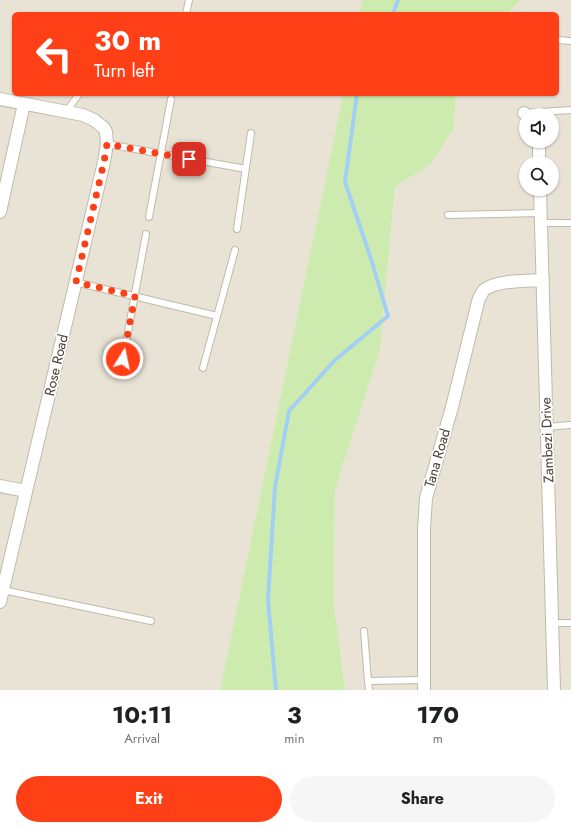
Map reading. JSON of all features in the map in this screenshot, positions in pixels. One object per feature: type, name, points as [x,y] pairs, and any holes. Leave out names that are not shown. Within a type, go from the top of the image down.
[{"type":"street","points":[[0,99],[66,112]]},
{"type":"street","points":[[0,212],[24,104]]},
{"type":"street","name":"Rose Road","points":[[1,596],[76,282],[107,144],[106,132],[104,128],[89,117],[66,112]]},
{"type":"street","name":"Zambezi Drive","points":[[540,196],[554,690]]},
{"type":"street","name":"Tana Road","points":[[424,685],[424,537],[426,498],[452,407],[479,298],[485,290],[494,286],[505,283],[543,280]]},
{"type":"street","points":[[0,486],[26,491]]},
{"type":"lane","points":[[186,12],[189,0]]},
{"type":"lane","points":[[559,40],[571,41]]},
{"type":"lane","points":[[66,112],[78,96]]},
{"type":"lane","points":[[149,217],[171,99]]},
{"type":"lane","points":[[559,111],[571,110]]},
{"type":"lane","points":[[237,229],[251,133]]},
{"type":"lane","points":[[107,144],[246,169]]},
{"type":"lane","points":[[448,215],[541,218],[571,223]]},
{"type":"lane","points":[[123,359],[146,234]]},
{"type":"lane","points":[[203,368],[235,250]]},
{"type":"lane","points":[[76,282],[217,316]]},
{"type":"lane","points":[[546,427],[571,425]]},
{"type":"lane","points":[[1,596],[151,621]]},
{"type":"lane","points":[[552,624],[571,623]]},
{"type":"lane","points":[[364,631],[369,690]]},
{"type":"lane","points":[[368,681],[424,685]]},
{"type":"shaded area","points":[[0,0],[362,0],[359,12],[12,12],[12,96],[343,96],[220,690],[0,690]]},
{"type":"shaded area","points":[[521,0],[571,0],[571,690],[345,690],[334,604],[335,490],[380,350],[395,187],[432,163],[454,128],[456,96],[559,96],[559,12],[508,12]]},
{"type":"green space","points":[[362,0],[521,0],[508,12],[359,12]]},
{"type":"green space","points":[[343,96],[456,96],[454,128],[431,164],[395,187],[380,350],[335,490],[334,604],[345,690],[220,690]]},
{"type":"waterway","points":[[394,12],[398,0]]},
{"type":"waterway","points":[[276,690],[268,600],[275,487],[289,411],[335,360],[388,316],[371,259],[345,182],[357,96]]},
{"type":"route","points":[[123,359],[135,296],[76,282],[107,144],[189,159]]}]
